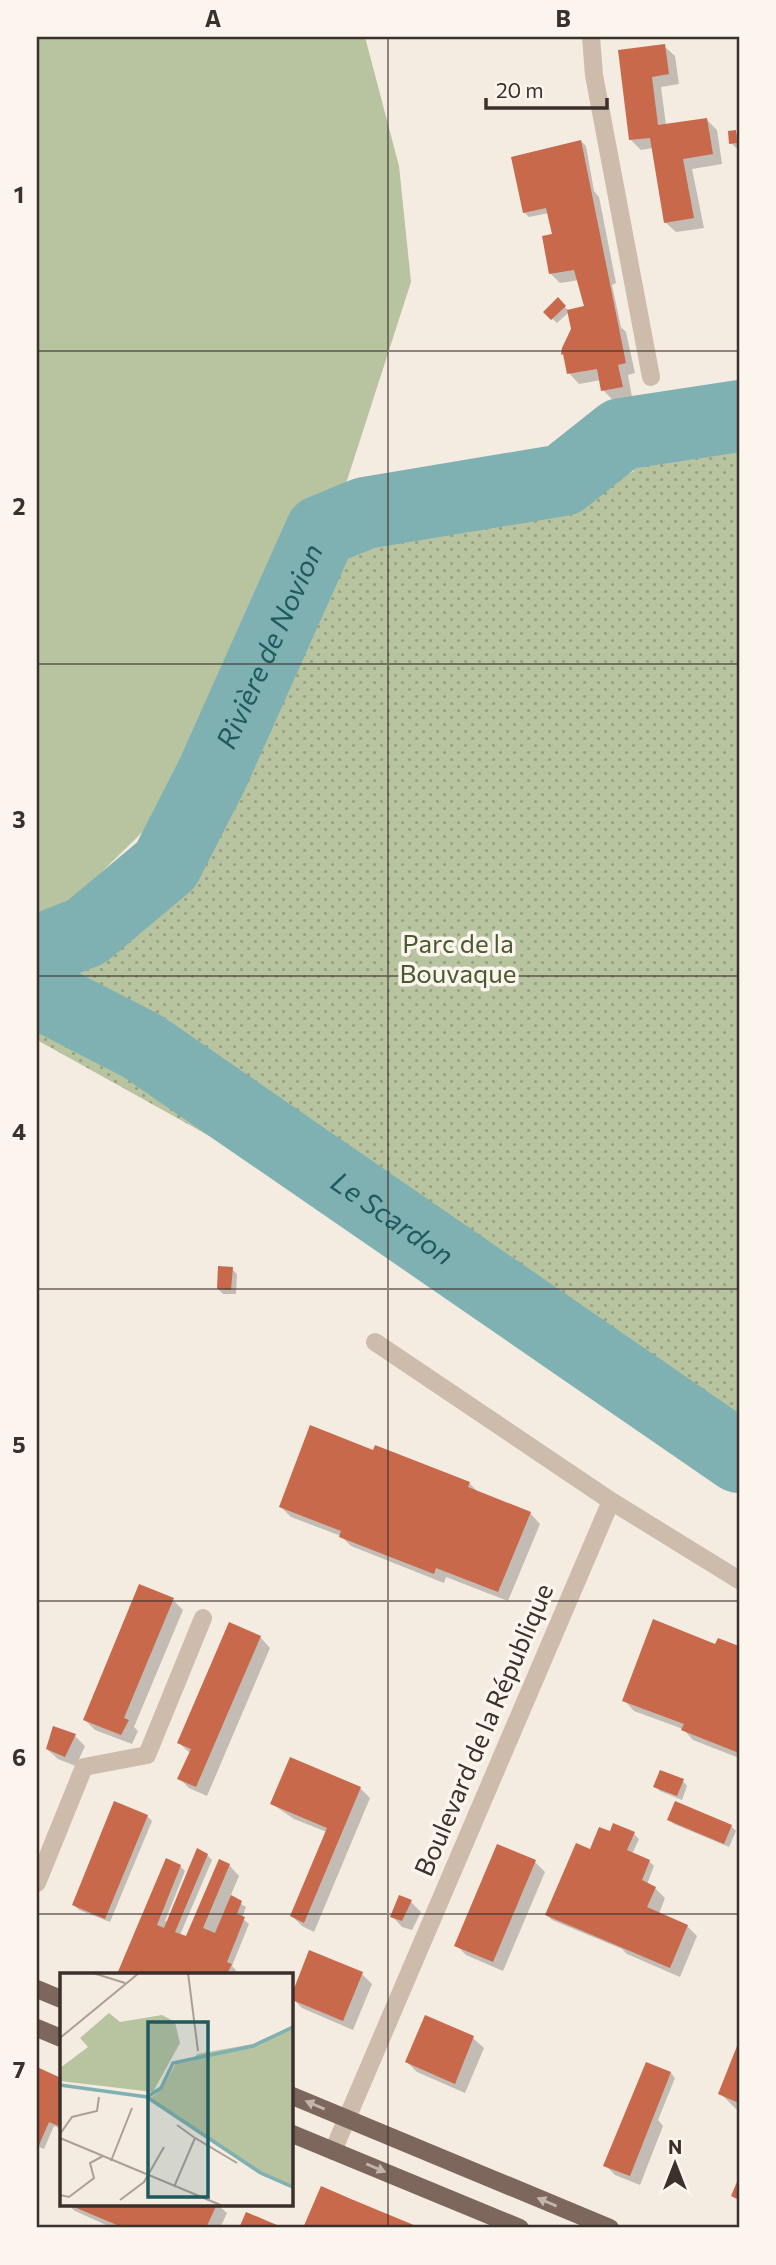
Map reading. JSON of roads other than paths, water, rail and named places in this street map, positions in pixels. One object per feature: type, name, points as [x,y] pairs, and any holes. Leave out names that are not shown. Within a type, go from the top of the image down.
[{"type":"main road","points":[[37,1989],[60,1999]]},
{"type":"main road","points":[[37,2028],[60,2038]]},
{"type":"main road","points":[[292,2096],[610,2228]]},
{"type":"main road","points":[[292,2134],[520,2228]]},
{"type":"street","points":[[591,37],[594,75],[651,377]]},
{"type":"street","points":[[375,1342],[611,1501],[739,1580]]},
{"type":"street","name":"Boulevard de la République","points":[[334,2151],[611,1501]]},
{"type":"street","points":[[37,1883],[84,1767],[147,1755],[203,1618]]},
{"type":"waterway","name":"Rivière de Novion","points":[[37,951],[86,932],[166,865],[212,775],[321,531],[365,513],[563,480],[621,434],[739,416]]},
{"type":"waterway","name":"Le Scardon","points":[[37,992],[142,1046],[739,1457]]},
{"type":"park label","name":"Parc de la Bouvaque","points":[[458,959]]}]
